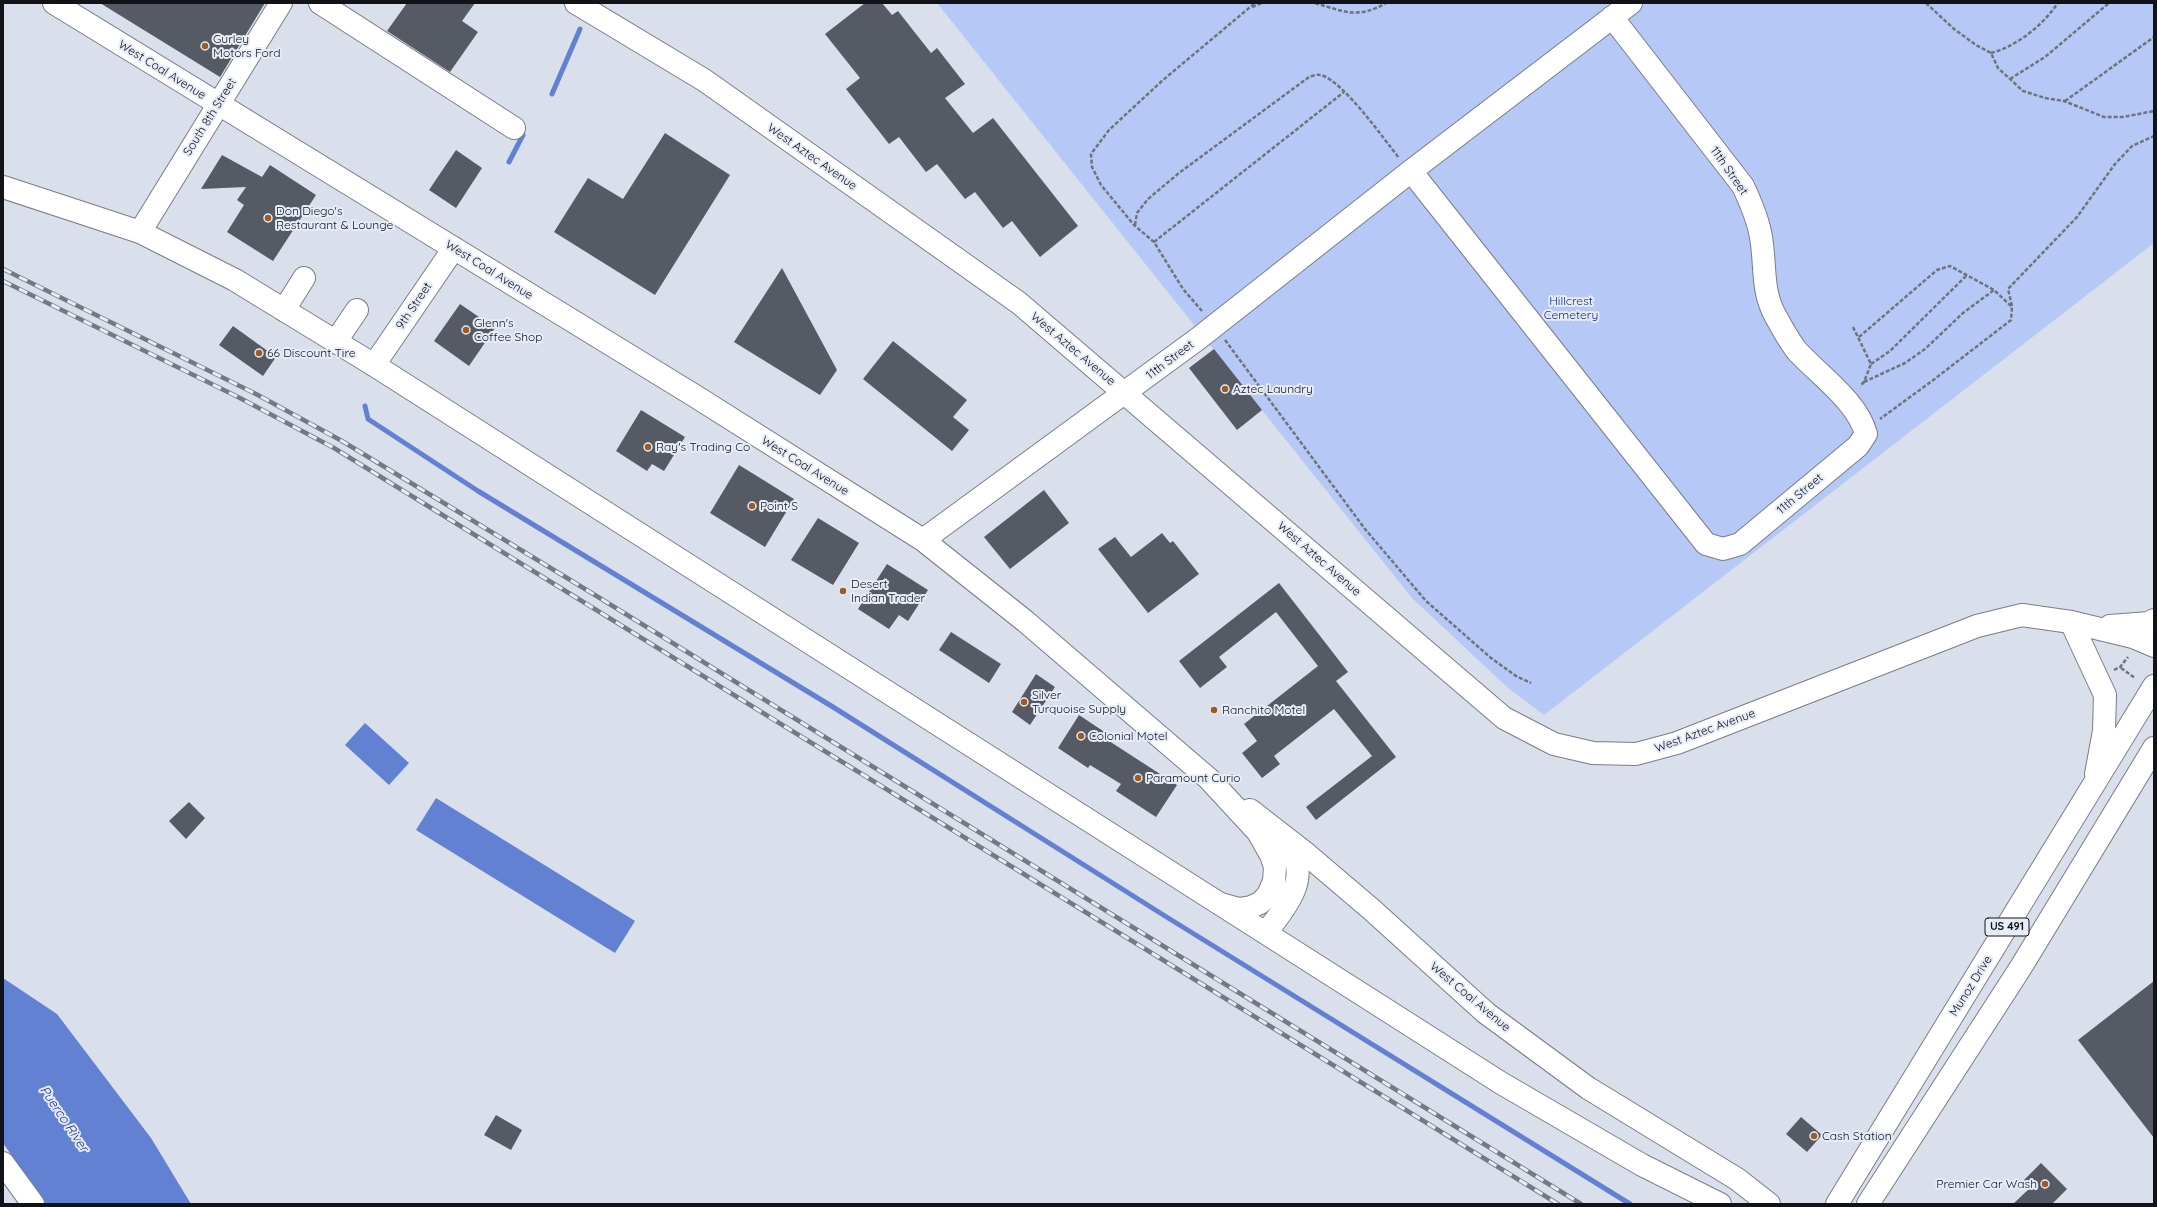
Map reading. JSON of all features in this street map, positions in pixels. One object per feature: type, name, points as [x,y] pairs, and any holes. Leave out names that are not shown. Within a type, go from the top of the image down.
[{"type":"main road","name":"West Coal Avenue","points":[[54,3],[695,396],[923,540],[1025,621],[1210,779],[1278,832],[1371,909],[1486,1013],[1588,1088],[1737,1179],[1769,1204]]},
{"type":"main road","name":"South 8th Street","points":[[140,232],[281,3]]},
{"type":"main road","points":[[320,3],[514,128]]},
{"type":"main road","name":"West Aztec Avenue","points":[[576,3],[704,80],[1012,299],[1504,718],[1554,744],[1593,753],[1636,754],[1677,743],[1977,626],[2022,615],[2072,622],[2133,637],[2154,646]]},
{"type":"main road","name":"11th Street","points":[[923,540],[1207,332],[1410,172],[1631,3]]},
{"type":"main road","name":"11th Street","points":[[1410,172],[1706,544],[1722,549],[1740,544],[1858,446],[1866,434],[1863,421],[1843,398],[1796,350],[1775,315],[1764,282],[1762,238],[1754,209],[1743,186],[1612,17]]},
{"type":"main road","points":[[3,187],[140,232],[235,280],[374,364],[1501,1083],[1642,1165],[1720,1204]]},
{"type":"main road","name":"9th Street","points":[[374,364],[454,248]]},
{"type":"main road","points":[[284,310],[304,278]]},
{"type":"main road","points":[[336,341],[357,310]]},
{"type":"main road","points":[[2072,622],[2114,626],[2149,623],[2154,620]]},
{"type":"main road","points":[[2072,622],[2106,695],[2104,730],[2094,786]]},
{"type":"main road","name":"Munoz Drive","points":[[1837,1204],[2094,786],[2144,682]]},
{"type":"main road","points":[[2021,967],[2029,917],[2048,883],[2154,712]]},
{"type":"main road","name":"US 491","points":[[1868,1204],[2021,967],[2154,748]]},
{"type":"main road","points":[[1210,779],[1258,832],[1275,867],[1274,881],[1268,894],[1260,903],[1251,907],[1239,909],[1221,904]]},
{"type":"main road","points":[[1266,933],[1291,896],[1298,878],[1295,857],[1278,832]]},
{"type":"main road","points":[[3,1163],[33,1204]]},
{"type":"path","points":[[1252,8],[1255,3]]},
{"type":"path","points":[[1262,3],[1252,8],[1163,80],[1109,130],[1091,154],[1092,167],[1101,185],[1134,225],[1154,242],[1183,288],[1207,332],[1421,595],[1491,658],[1516,676],[1530,683]]},
{"type":"path","points":[[1316,3],[1348,12],[1363,14],[1386,3]]},
{"type":"path","points":[[1926,3],[1954,29],[1976,45],[1991,53],[1998,68],[2023,91],[2045,98],[2064,101],[2104,117],[2123,117],[2154,111]]},
{"type":"path","points":[[1991,53],[2003,50],[2019,41],[2058,3]]},
{"type":"path","points":[[2010,79],[2045,57],[2109,3]]},
{"type":"path","points":[[2064,101],[2154,37]]},
{"type":"path","points":[[1134,225],[1138,213],[1148,199],[1185,168],[1309,77],[1320,75],[1334,83],[1344,92],[1410,172]]},
{"type":"path","points":[[1154,242],[1344,92]]},
{"type":"path","points":[[1866,434],[1882,417],[1932,381],[2010,320],[2012,307],[2008,288],[2077,216],[2115,164],[2128,150],[2132,146],[2154,136]]},
{"type":"path","points":[[1859,337],[1937,270],[1950,266],[1994,290],[2012,307]]},
{"type":"path","points":[[1864,382],[1871,364],[1890,351],[1967,274]]},
{"type":"path","points":[[1843,398],[1864,382],[1905,364],[1925,349],[1963,313],[1994,290]]},
{"type":"path","points":[[1853,327],[1871,364]]},
{"type":"path","points":[[2108,672],[2120,667],[2128,657]]},
{"type":"path","points":[[2120,667],[2144,682]]},
{"type":"green space","name":"Hillcrest Cemetery","points":[[937,3],[2154,3],[2154,243],[1544,715],[1508,688],[1412,598]]},
{"type":"water","points":[[365,723],[409,763],[389,785],[345,745]]},
{"type":"water","points":[[436,798],[635,921],[615,953],[416,830]]},
{"type":"water","name":"Puerco River","points":[[3,978],[57,1014],[151,1138],[191,1204],[45,1204],[3,1143]]},
{"type":"building","name":"Gurley Motors Ford","points":[[100,3],[265,3],[220,77]]},
{"type":"building","points":[[407,3],[475,3],[462,21],[478,32],[450,72],[387,31]]},
{"type":"building","points":[[865,3],[882,3],[892,15],[898,11],[931,53],[937,48],[965,84],[945,98],[973,133],[993,118],[1078,226],[1040,257],[1012,221],[1003,228],[975,192],[965,199],[937,164],[926,172],[899,137],[889,144],[846,89],[860,78],[825,34]]},
{"type":"building","points":[[665,133],[730,175],[655,295],[554,232],[588,178],[623,199]]},
{"type":"building","points":[[456,150],[482,168],[456,208],[429,190]]},
{"type":"building","name":"Don Diego's Restaurant & Lounge","points":[[222,155],[262,177],[270,165],[316,195],[273,261],[227,232],[244,205],[237,200],[246,187],[201,189]]},
{"type":"building","points":[[782,268],[837,370],[820,395],[734,342]]},
{"type":"building","points":[[460,304],[495,328],[469,366],[434,341]]},
{"type":"building","points":[[233,326],[276,357],[263,376],[219,345]]},
{"type":"building","points":[[893,341],[967,400],[953,417],[969,430],[952,451],[863,379]]},
{"type":"building","name":"Aztec Laundry","points":[[1214,349],[1262,410],[1237,430],[1189,368]]},
{"type":"building","points":[[641,410],[685,437],[664,471],[652,464],[647,471],[616,451]]},
{"type":"building","name":"Point S","points":[[739,465],[794,499],[765,547],[710,513]]},
{"type":"building","points":[[1044,490],[1069,523],[1010,569],[984,537]]},
{"type":"building","points":[[818,518],[859,543],[833,585],[791,560]]},
{"type":"building","points":[[1162,533],[1170,543],[1173,541],[1199,574],[1148,613],[1098,549],[1115,537],[1131,557]]},
{"type":"building","points":[[887,564],[928,590],[908,621],[899,615],[889,629],[858,609]]},
{"type":"building","points":[[1279,583],[1348,672],[1336,681],[1396,757],[1316,820],[1306,807],[1372,756],[1334,709],[1274,756],[1280,764],[1262,778],[1242,753],[1257,741],[1244,724],[1318,666],[1276,612],[1219,657],[1227,667],[1200,688],[1179,661]]},
{"type":"building","points":[[951,632],[1001,664],[989,683],[939,650]]},
{"type":"building","points":[[1036,674],[1055,687],[1030,725],[1012,712]]},
{"type":"building","points":[[1079,715],[1109,735],[1106,739],[1177,785],[1156,817],[1116,791],[1121,784],[1090,765],[1088,768],[1058,748]]},
{"type":"building","points":[[189,802],[205,818],[186,839],[169,821]]},
{"type":"building","points":[[2154,981],[2154,1138],[2078,1040]]},
{"type":"building","points":[[496,1115],[522,1130],[511,1150],[484,1135]]},
{"type":"building","points":[[1801,1117],[1822,1135],[1807,1152],[1786,1134]]},
{"type":"building","name":"Premier Car Wash","points":[[2041,1163],[2067,1189],[2052,1204],[2013,1204],[2030,1188],[2023,1181]]},
{"type":"waterway","points":[[552,94],[580,29]]},
{"type":"waterway","points":[[509,162],[523,135]]},
{"type":"waterway","points":[[365,406],[368,419],[478,491],[833,707],[1165,916],[1630,1204]]},
{"type":"railway","points":[[3,269],[256,394],[342,441],[590,592],[1581,1204]]},
{"type":"railway","points":[[3,281],[238,397],[334,448],[1558,1204]]},
{"type":"place","name":"Gurley Motors Ford","points":[[205,46]]},
{"type":"place","name":"Don Diego's Restaurant & Lounge","points":[[268,218]]},
{"type":"place","name":"Glenn's Coffee Shop","points":[[466,330]]},
{"type":"place","name":"66 Discount Tire","points":[[259,353]]},
{"type":"place","name":"Aztec Laundry","points":[[1225,389]]},
{"type":"place","name":"Ray's Trading Co","points":[[648,447]]},
{"type":"place","name":"Point S","points":[[752,506]]},
{"type":"place","name":"Desert Indian Trader","points":[[843,591]]},
{"type":"place","name":"Silver Turquoise Supply","points":[[1024,702]]},
{"type":"place","name":"Ranchito Motel","points":[[1214,710]]},
{"type":"place","name":"Colonial Motel","points":[[1081,736]]},
{"type":"place","name":"Paramount Curio","points":[[1138,778]]},
{"type":"place","name":"Cash Station","points":[[1814,1136]]},
{"type":"place","name":"Premier Car Wash","points":[[2045,1184]]}]
